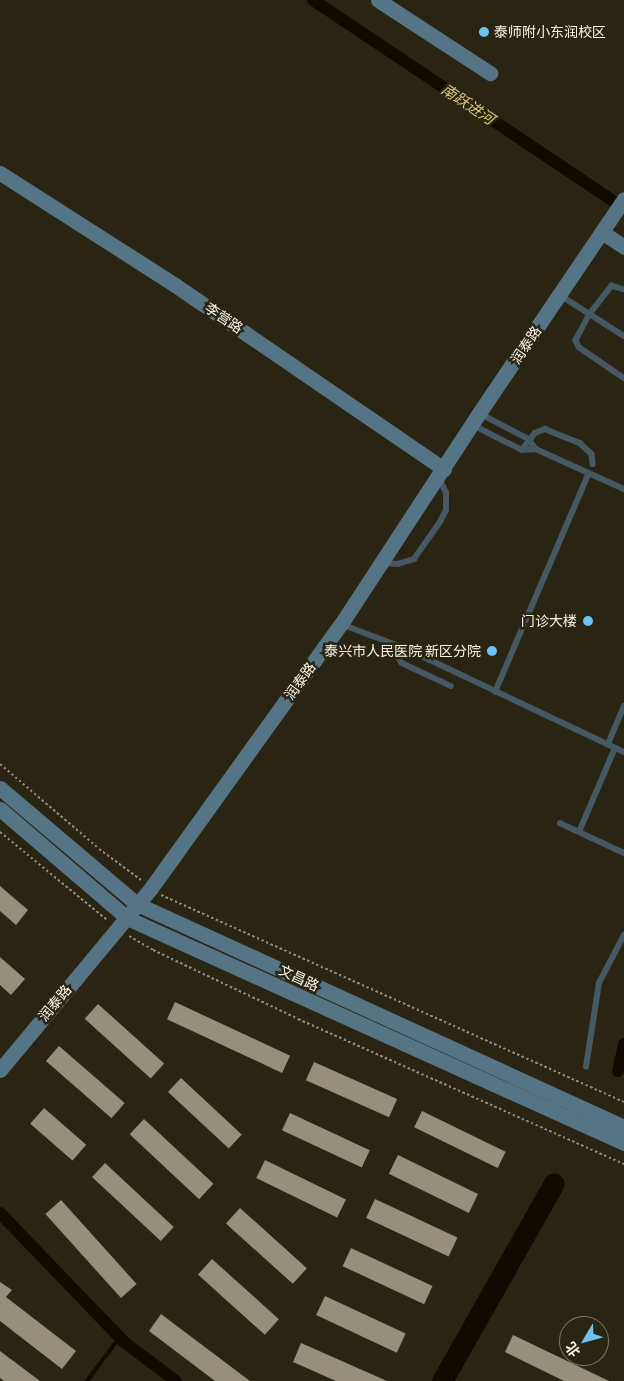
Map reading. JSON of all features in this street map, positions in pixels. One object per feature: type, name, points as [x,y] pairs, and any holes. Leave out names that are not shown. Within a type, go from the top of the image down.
[{"type":"street","points":[[378,0],[490,73]]},
{"type":"street","name":"李营路","points":[[0,173],[175,285],[441,472]]},
{"type":"street","name":"润泰路","points":[[0,1070],[151,888],[341,624],[624,199]]},
{"type":"street","points":[[602,232],[624,247]]},
{"type":"street","name":"文昌路","points":[[0,788],[137,904],[624,1128]]},
{"type":"street","name":"文昌路","points":[[0,809],[127,918],[624,1143]]},
{"type":"lane","points":[[624,290],[612,286],[590,314],[576,340],[579,347],[624,378]]},
{"type":"lane","points":[[560,296],[624,336]]},
{"type":"lane","points":[[476,419],[528,440],[536,449],[624,489]]},
{"type":"lane","points":[[476,419],[522,450],[536,449]]},
{"type":"lane","points":[[522,450],[535,433],[545,429],[580,443],[592,454],[593,464]]},
{"type":"lane","points":[[382,562],[398,564],[414,559],[440,522],[446,510],[446,493],[441,472]]},
{"type":"lane","points":[[495,692],[589,473]]},
{"type":"lane","points":[[341,624],[390,643],[624,752]]},
{"type":"lane","points":[[390,643],[402,663],[451,686]]},
{"type":"lane","points":[[608,744],[624,706]]},
{"type":"lane","points":[[578,832],[615,748]]},
{"type":"lane","points":[[560,823],[624,853]]},
{"type":"lane","points":[[586,1067],[599,983],[624,935]]},
{"type":"path","points":[[0,764],[99,848],[163,897],[624,1102]]},
{"type":"building","points":[[0,886],[28,910],[16,925],[0,911]]},
{"type":"building","points":[[0,957],[25,979],[11,995],[0,985]]},
{"type":"building","points":[[175,1002],[290,1056],[282,1073],[167,1019]]},
{"type":"building","points":[[98,1004],[164,1064],[151,1078],[85,1019]]},
{"type":"building","points":[[59,1046],[125,1103],[112,1118],[46,1061]]},
{"type":"building","points":[[314,1062],[397,1099],[389,1117],[306,1080]]},
{"type":"building","points":[[181,1078],[242,1135],[229,1149],[168,1092]]},
{"type":"building","points":[[44,1108],[86,1145],[72,1161],[30,1124]]},
{"type":"building","points":[[422,1111],[506,1152],[498,1168],[414,1127]]},
{"type":"building","points":[[290,1113],[370,1150],[362,1167],[282,1130]]},
{"type":"building","points":[[144,1119],[213,1184],[199,1199],[130,1134]]},
{"type":"building","points":[[398,1155],[478,1194],[469,1213],[389,1174]]},
{"type":"building","points":[[265,1160],[346,1199],[337,1217],[256,1178]]},
{"type":"building","points":[[105,1163],[174,1227],[161,1241],[92,1177]]},
{"type":"building","points":[[375,1199],[457,1237],[449,1256],[366,1218]]},
{"type":"building","points":[[61,1200],[137,1284],[121,1298],[45,1214]]},
{"type":"building","points":[[240,1208],[307,1268],[293,1284],[226,1224]]},
{"type":"building","points":[[351,1248],[433,1286],[424,1304],[343,1266]]},
{"type":"building","points":[[212,1259],[279,1319],[265,1335],[198,1275]]},
{"type":"building","points":[[0,1282],[12,1290],[6,1297],[76,1351],[62,1369],[0,1321]]},
{"type":"building","points":[[325,1296],[406,1334],[397,1353],[316,1315]]},
{"type":"building","points":[[161,1314],[250,1381],[215,1381],[149,1331]]},
{"type":"building","points":[[513,1335],[559,1357],[559,1366],[578,1366],[609,1381],[564,1381],[505,1352]]},
{"type":"building","points":[[301,1343],[387,1381],[336,1381],[293,1362]]},
{"type":"building","points":[[0,1351],[40,1381],[4,1381],[0,1378]]},
{"type":"waterway","name":"南跃进河","points":[[313,0],[624,208]]},
{"type":"waterway","points":[[618,1071],[624,1044]]},
{"type":"waterway","points":[[442,1381],[554,1183]]},
{"type":"waterway","points":[[0,1213],[124,1342],[176,1381]]},
{"type":"waterway","points":[[87,1381],[119,1338]]},
{"type":"place","name":"泰师附小东润校区","points":[[484,32]]},
{"type":"place","name":"门诊大楼","points":[[588,621]]},
{"type":"place","name":"泰兴市人民医院 新区分院","points":[[492,651]]}]
